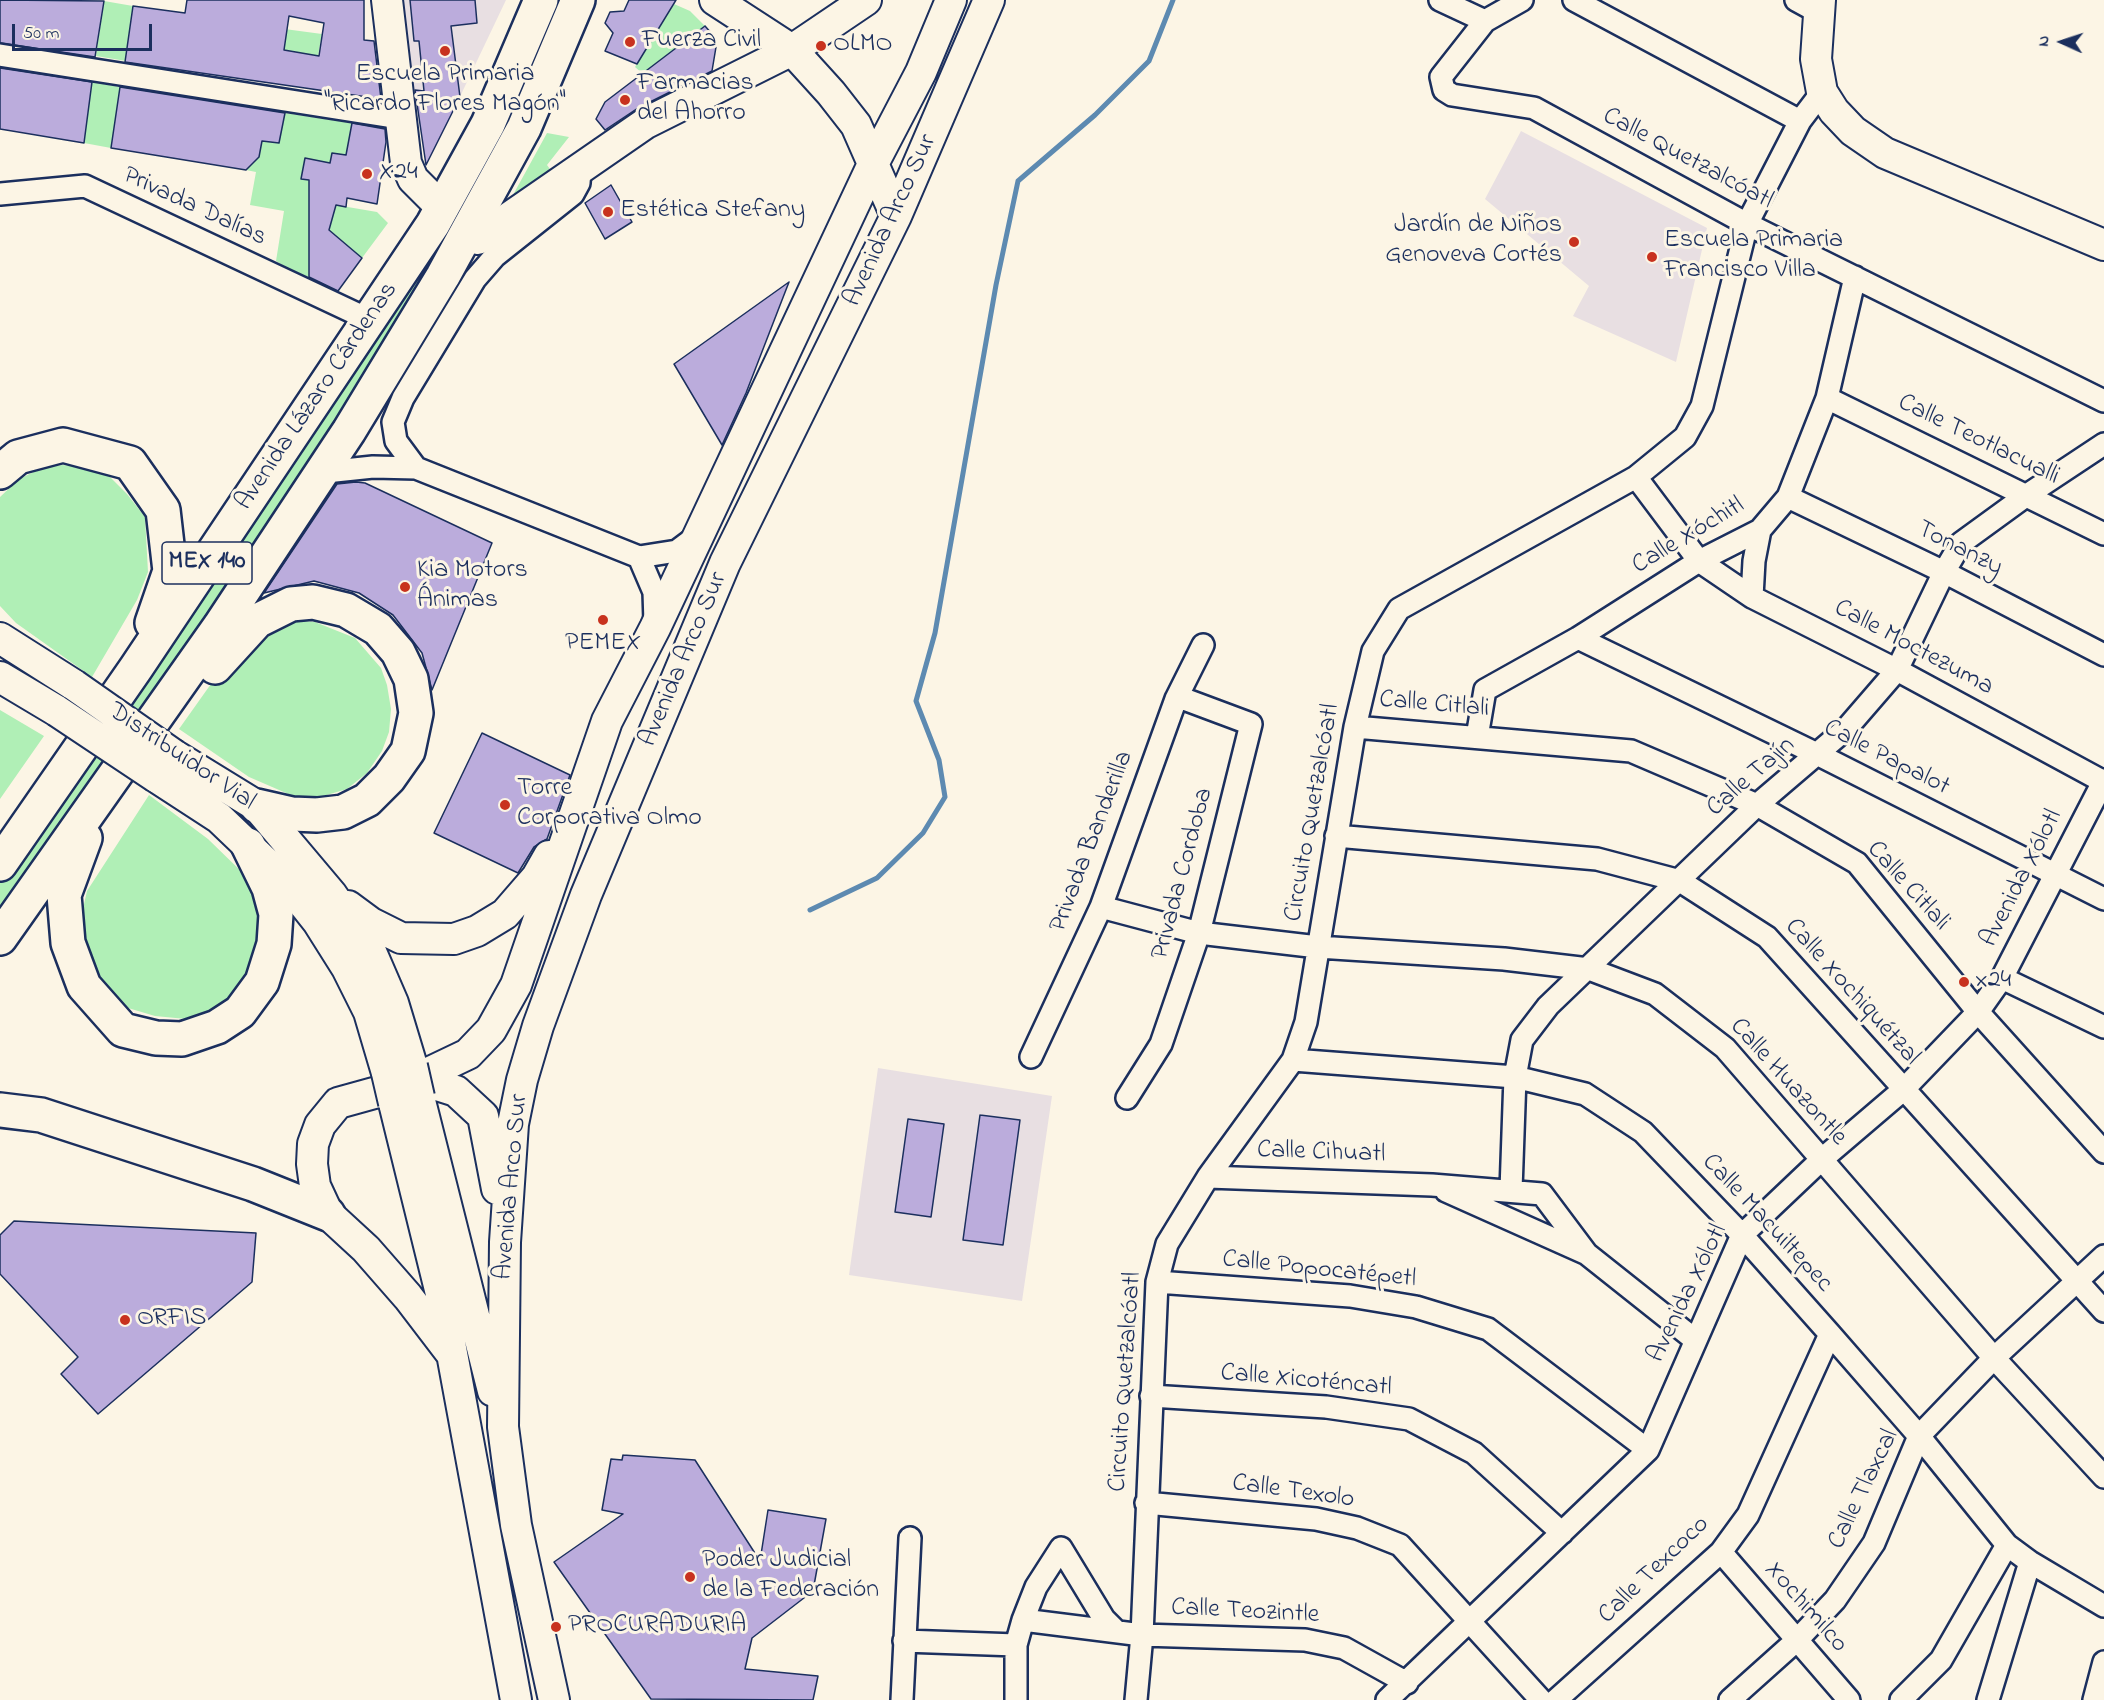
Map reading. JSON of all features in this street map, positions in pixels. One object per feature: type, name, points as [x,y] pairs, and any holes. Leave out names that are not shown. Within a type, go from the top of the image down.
[{"type":"highway","name":"Avenida Lázaro Cárdenas","points":[[0,864],[53,784],[136,668],[410,259],[458,183],[488,124],[541,0]]},
{"type":"highway","name":"Avenida Lázaro Cárdenas","points":[[0,938],[102,794],[172,705],[220,627],[349,431],[443,276],[524,128],[578,0]]},
{"type":"highway","points":[[0,472],[18,457],[63,445],[92,451],[130,463],[163,510],[170,571],[136,668]]},
{"type":"highway","points":[[172,705],[195,692],[241,636],[257,621],[291,604],[313,602],[346,610],[378,629],[398,652],[411,680],[416,713],[408,751],[389,778],[367,800],[343,812],[292,814],[257,806]]},
{"type":"highway","points":[[0,833],[53,784]]},
{"type":"highway","points":[[102,794],[64,895],[68,943],[84,986],[123,1030],[156,1038],[182,1039],[217,1027],[240,1012],[262,982],[274,944],[276,914],[269,888],[248,845]]},
{"type":"highway","points":[[0,1110],[41,1115],[253,1184],[328,1214]]},
{"type":"main road","points":[[387,0],[406,164],[413,179],[433,199]]},
{"type":"main road","points":[[322,390],[329,359],[456,165],[502,71],[530,0]]},
{"type":"main road","points":[[172,705],[383,398],[506,192],[554,94],[591,0]]},
{"type":"main road","points":[[715,0],[792,50],[856,125],[896,216]]},
{"type":"main road","points":[[478,239],[646,123],[792,50],[866,0]]},
{"type":"main road","name":"Avenida Arco Sur","points":[[450,1352],[408,1297],[366,1249],[328,1214],[315,1186],[312,1164],[313,1144],[320,1125],[338,1103],[403,1085],[468,1054],[491,1030],[516,985],[607,721],[655,628],[874,162],[921,72],[951,0]]},
{"type":"main road","name":"Avenida Arco Sur","points":[[554,1700],[516,1525],[503,1427],[505,1242],[513,1124],[522,1080],[546,1005],[586,895],[725,563],[896,216],[989,0]]},
{"type":"main road","points":[[1811,4],[1816,59],[1822,92],[1834,111],[1853,131],[1885,153],[2104,244]]},
{"type":"main road","name":"Distribuidor Vial","points":[[0,638],[74,685],[165,766],[257,806],[332,895],[371,952],[393,1003],[403,1085]]},
{"type":"main road","points":[[0,677],[57,711],[165,766],[286,883],[305,906],[347,968],[403,1085],[437,1085],[456,1091],[483,1116],[505,1242]]},
{"type":"main road","points":[[332,895],[371,923],[401,938],[454,939],[477,931],[505,914],[537,877],[578,800]]},
{"type":"main road","name":"Avenida Arco Sur","points":[[403,1085],[503,1427]]},
{"type":"main road","name":"Avenida Arco Sur","points":[[403,1085],[450,1352],[516,1700]]},
{"type":"street","points":[[1440,0],[1485,21],[1522,0]]},
{"type":"street","points":[[1574,0],[1800,121]]},
{"type":"street","name":"Calle Quetzalcóatl","points":[[1485,21],[1441,77],[1444,90],[1452,95],[1534,108],[1747,224],[2104,401]]},
{"type":"street","points":[[0,55],[399,118]]},
{"type":"street","name":"Circuito Quetzalcóatl","points":[[1136,1700],[1142,1635],[1157,1282],[1167,1244],[1208,1177],[1293,1060],[1306,1022],[1355,727],[1373,651],[1399,609],[1636,477],[1685,438],[1702,406],[1747,224],[1800,121],[1822,92]]},
{"type":"street","points":[[416,468],[396,441],[393,422],[403,398],[474,279],[495,256],[573,194],[579,183],[580,169]]},
{"type":"street","name":"Privada Dalías","points":[[0,194],[85,186],[357,314]]},
{"type":"street","name":"Calle Xóchitl","points":[[1477,737],[1485,690],[1578,638],[1699,561],[1760,530],[1788,497],[1827,398],[1855,277]]},
{"type":"street","name":"Calle Teotlacualli","points":[[1827,398],[2104,534]]},
{"type":"street","name":"Calle Tajín","points":[[1511,1190],[1515,1077],[1522,1040],[1548,1006],[1757,805],[1819,755],[1898,670],[1944,572],[1961,543],[2026,495],[2104,444]]},
{"type":"street","points":[[335,471],[374,467],[416,468],[639,557],[677,551],[697,535]]},
{"type":"street","name":"Calle Moctezuma","points":[[1636,477],[1699,561],[1752,597],[1898,670],[2104,781]]},
{"type":"street","name":"Tonanzy","points":[[1788,497],[1944,572],[2104,656]]},
{"type":"street","points":[[1752,597],[1754,561],[1760,530]]},
{"type":"street","points":[[639,557],[654,592],[655,628]]},
{"type":"street","name":"Calle Papalot","points":[[1578,638],[1819,755],[2104,899]]},
{"type":"street","name":"Privada Banderilla","points":[[1031,1057],[1101,907],[1180,699],[1203,645]]},
{"type":"street","name":"Privada Cordoba","points":[[1127,1098],[1161,1044],[1199,933],[1251,724],[1180,699]]},
{"type":"street","name":"Calle Citlali","points":[[1355,727],[1632,751],[1757,805],[1857,863],[1978,1012],[2104,1152]]},
{"type":"street","name":"Avenida Xólotl","points":[[1387,1700],[1648,1450],[1694,1339],[1742,1235],[1821,1160],[1903,1090],[1978,1012],[2002,978],[2104,781]]},
{"type":"street","name":"Calle Xochiquétzal","points":[[1336,836],[1597,859],[1680,881],[1767,937],[2104,1311]]},
{"type":"street","name":"Calle Huazontle","points":[[1101,907],[1199,933],[1318,947],[1504,959],[1589,969],[1655,994],[1725,1048],[1994,1358],[2104,1477]]},
{"type":"street","points":[[2002,978],[2104,1027]]},
{"type":"street","name":"Calle Macuiltepec","points":[[1293,1060],[1515,1077],[1585,1094],[1643,1132],[1742,1235],[1830,1334],[1919,1436],[2007,1545],[2030,1562],[2104,1606]]},
{"type":"street","name":"Calle Cihuatl","points":[[1208,1177],[1432,1185],[1542,1194],[1587,1254]]},
{"type":"street","name":"Calle Cihuatl","points":[[1432,1185],[1587,1254],[1694,1339]]},
{"type":"street","name":"Calle Tlaxcal","points":[[1730,1700],[1797,1640],[1835,1600],[1874,1543],[1919,1436],[1994,1358],[2104,1256]]},
{"type":"street","name":"Calle Popocatépetl","points":[[1157,1282],[1350,1296],[1416,1307],[1488,1329],[1648,1450]]},
{"type":"street","name":"Calle Texcoco","points":[[1556,1700],[1721,1552],[1748,1515],[1830,1334]]},
{"type":"street","name":"Calle Xicoténcatl","points":[[1151,1396],[1326,1407],[1409,1419],[1474,1453],[1562,1533]]},
{"type":"street","name":"Calle Texolo","points":[[1146,1503],[1316,1519],[1357,1528],[1400,1545],[1540,1700]]},
{"type":"street","points":[[902,1700],[910,1538]]},
{"type":"street","points":[[1901,1700],[1941,1660],[2007,1545]]},
{"type":"street","points":[[1016,1700],[1016,1645],[1023,1620],[1035,1587],[1061,1548],[1104,1619],[1115,1630]]},
{"type":"street","name":"Xochimilco","points":[[1721,1552],[1849,1700]]},
{"type":"street","points":[[1988,1700],[2030,1562]]},
{"type":"street","name":"Calle Teozintle","points":[[1023,1620],[1142,1635],[1305,1640],[1344,1648],[1407,1683]]},
{"type":"street","points":[[904,1641],[1016,1645]]},
{"type":"street","points":[[2094,1700],[2104,1662]]},
{"type":"shaded area","name":"Escuela Primaria \"Ricardo Flores Magón\"","points":[[403,0],[506,0],[446,126],[419,124]]},
{"type":"shaded area","points":[[1521,131],[1707,228],[1676,362],[1573,316],[1589,286],[1485,199]]},
{"type":"shaded area","points":[[878,1068],[1052,1096],[1022,1301],[849,1275]]},
{"type":"green space","points":[[104,1],[133,6],[126,61],[96,56]]},
{"type":"green space","points":[[674,4],[690,11],[705,26],[643,74],[635,67]]},
{"type":"green space","points":[[559,24],[483,218],[143,725],[115,705],[431,205]]},
{"type":"green space","points":[[277,28],[322,34],[312,89],[293,52],[284,50]]},
{"type":"green space","points":[[92,82],[120,87],[111,148],[84,143]]},
{"type":"green space","points":[[268,110],[276,111],[271,142],[279,142],[285,113],[352,123],[346,155],[332,153],[330,163],[305,158],[301,179],[309,180],[309,282],[276,261],[284,211],[250,205],[256,172],[246,170],[259,157]]},
{"type":"green space","points":[[547,133],[569,137],[547,165],[560,183],[502,215]]},
{"type":"green space","points":[[336,205],[377,212],[388,223],[362,258],[329,230]]},
{"type":"green space","points":[[62,465],[85,467],[110,477],[145,517],[148,572],[137,600],[92,677],[16,623],[0,606],[0,497],[19,479],[40,469]]},
{"type":"green space","points":[[292,620],[315,622],[355,638],[381,668],[387,685],[391,709],[389,732],[382,751],[367,773],[347,789],[320,797],[293,796],[249,777],[179,729],[240,643]]},
{"type":"green space","points":[[0,710],[44,736],[0,799]]},
{"type":"green space","points":[[93,743],[118,759],[0,922],[0,876]]},
{"type":"green space","points":[[149,795],[208,839],[246,876],[262,909],[264,937],[254,967],[239,991],[213,1011],[186,1019],[155,1016],[128,1008],[106,994],[81,948],[82,913],[87,891]]},
{"type":"building","points":[[0,0],[104,1],[95,57],[0,43]]},
{"type":"building","points":[[187,0],[364,0],[364,40],[374,41],[381,99],[125,62],[133,6],[185,13]],"holes":[[[289,16],[324,23],[319,56],[284,50]]]},
{"type":"building","name":"Escuela Primaria \"Ricardo Flores Magón\"","points":[[410,0],[475,0],[477,23],[451,26],[460,97],[426,165],[415,90],[424,91],[419,41],[414,41]]},
{"type":"building","name":"Fuerza Civil","points":[[629,0],[676,0],[637,64],[605,51],[613,33],[605,23],[610,12],[624,11]]},
{"type":"building","points":[[705,26],[712,34],[716,47],[712,71],[638,108],[605,130],[596,119],[605,102]]},
{"type":"building","points":[[0,68],[92,82],[84,143],[0,129]]},
{"type":"building","points":[[120,87],[285,113],[279,143],[262,141],[259,157],[246,170],[111,148]]},
{"type":"building","points":[[352,123],[385,129],[386,142],[377,204],[347,198],[346,207],[336,205],[329,230],[362,258],[338,291],[309,277],[309,180],[301,179],[305,158],[330,163],[332,153],[346,155]]},
{"type":"building","name":"Estética Stefany","points":[[611,185],[632,222],[605,239],[585,203]]},
{"type":"building","points":[[789,282],[746,393],[722,445],[674,364]]},
{"type":"building","name":"Kia Motors Ánimas","points":[[365,483],[492,543],[432,690],[422,653],[393,615],[359,593],[314,581],[264,593],[337,484]]},
{"type":"building","name":"Torre Corporativa Olmo","points":[[482,733],[570,775],[547,839],[534,847],[518,873],[434,833]]},
{"type":"building","points":[[980,1115],[1020,1120],[1003,1245],[963,1240]]},
{"type":"building","points":[[908,1119],[944,1124],[931,1217],[895,1212]]},
{"type":"building","name":"ORFIS","points":[[14,1221],[256,1233],[252,1282],[98,1414],[61,1374],[78,1357],[0,1274],[0,1235]]},
{"type":"building","name":"Poder Judicial de la Federación","points":[[623,1455],[695,1460],[760,1561],[768,1510],[826,1519],[813,1591],[752,1638],[745,1669],[818,1676],[813,1700],[651,1699],[554,1562],[623,1514],[602,1510],[611,1459],[622,1460]]},
{"type":"waterway","points":[[810,910],[877,878],[923,833],[945,797],[939,760],[916,701],[935,633],[996,285],[1018,181],[1095,115],[1149,61],[1173,0]]},
{"type":"place","name":"Fuerza Civil","points":[[630,42]]},
{"type":"place","name":"OLMO","points":[[821,46]]},
{"type":"place","name":"Escuela Primaria \"Ricardo Flores Magón\"","points":[[445,51]]},
{"type":"place","name":"Farmacias del Ahorro","points":[[625,100]]},
{"type":"place","name":"X24","points":[[367,174]]},
{"type":"place","name":"Estética Stefany","points":[[608,212]]},
{"type":"place","name":"Jardín de Niños Genoveva Cortés","points":[[1574,242]]},
{"type":"place","name":"Escuela Primaria Francisco Villa","points":[[1652,257]]},
{"type":"place","name":"Kia Motors Ánimas","points":[[405,587]]},
{"type":"place","name":"PEMEX","points":[[603,620]]},
{"type":"place","name":"Torre Corporativa Olmo","points":[[505,805]]},
{"type":"place","name":"x24","points":[[1964,982]]},
{"type":"place","name":"ORFIS","points":[[125,1320]]},
{"type":"place","name":"Poder Judicial de la Federación","points":[[690,1577]]},
{"type":"place","name":"PROCURADURIA","points":[[556,1627]]}]
